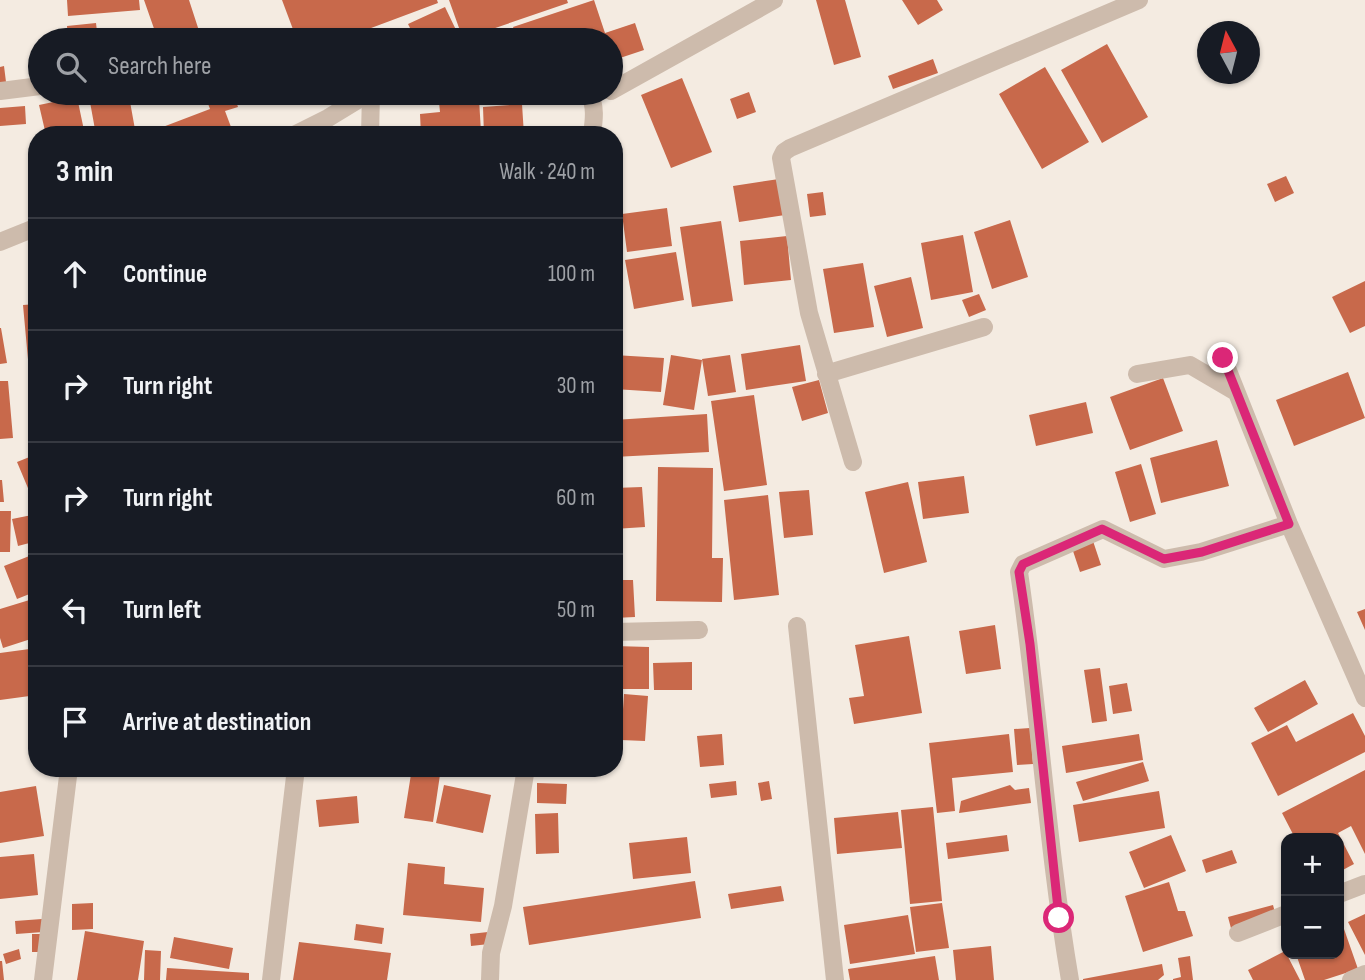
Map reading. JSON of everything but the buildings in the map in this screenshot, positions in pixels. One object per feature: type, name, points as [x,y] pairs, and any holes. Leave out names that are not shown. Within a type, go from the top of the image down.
[{"type":"street","points":[[623,82],[774,0]]},
{"type":"street","points":[[853,462],[809,313],[780,158],[785,152],[802,143],[1139,0]]},
{"type":"street","points":[[0,90],[28,87]]},
{"type":"street","points":[[312,126],[350,105]]},
{"type":"street","points":[[370,105],[370,126]]},
{"type":"street","points":[[593,126],[597,105]]},
{"type":"street","points":[[0,242],[28,231]]},
{"type":"street","points":[[826,374],[984,327]]},
{"type":"street","points":[[1223,358],[1289,524],[1365,698]]},
{"type":"street","points":[[1138,374],[1190,366],[1236,391]]},
{"type":"street","points":[[1070,980],[1059,918],[1030,644],[1019,572],[1023,564],[1102,529],[1164,559],[1202,552],[1289,524]]},
{"type":"street","points":[[797,626],[835,980]]},
{"type":"street","points":[[623,632],[699,630]]},
{"type":"street","points":[[43,980],[68,777]]},
{"type":"street","points":[[271,980],[295,777]]},
{"type":"street","points":[[490,980],[491,953],[503,906],[524,777]]},
{"type":"street","points":[[1344,892],[1365,884]]},
{"type":"street","points":[[1238,933],[1281,917]]},
{"type":"street","points":[[1351,980],[1365,974]]},
{"type":"route","points":[[1059,918],[1030,644],[1019,572],[1023,564],[1102,529],[1164,559],[1202,552],[1289,524],[1223,358]]}]
